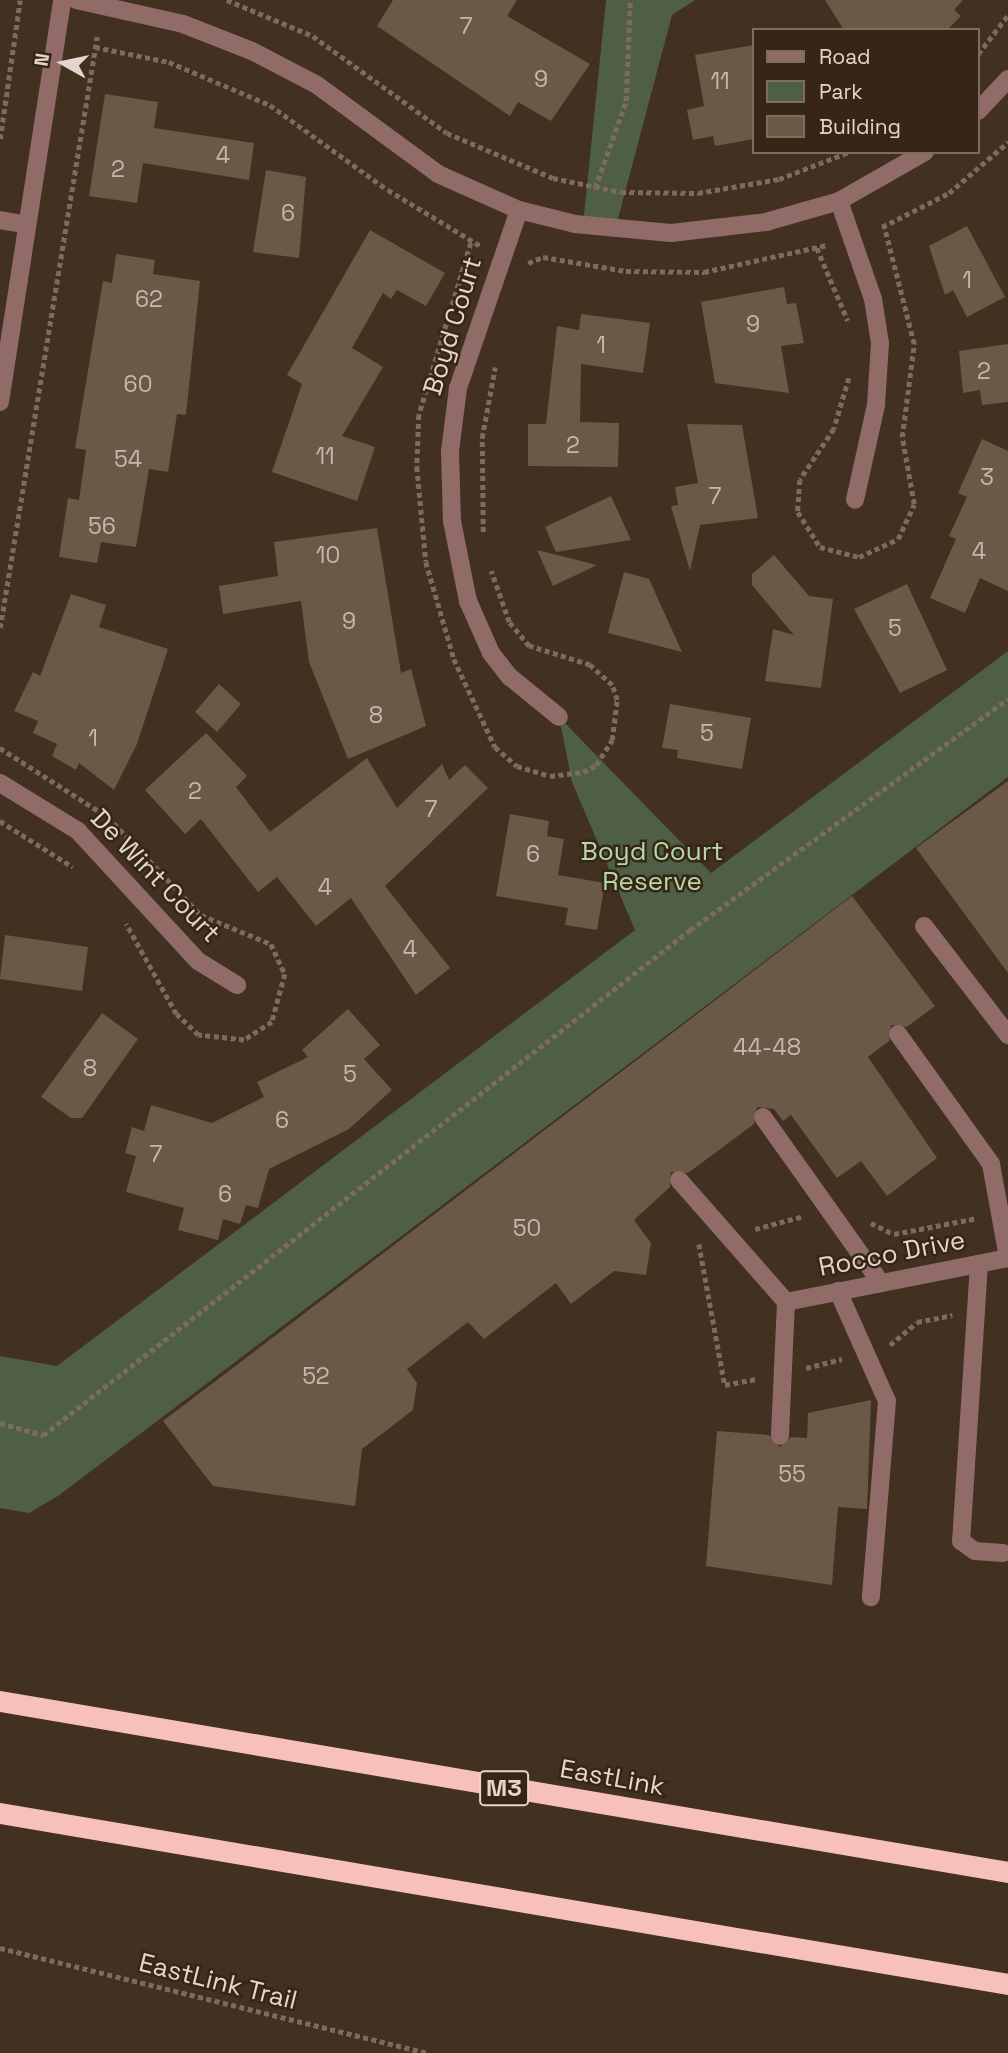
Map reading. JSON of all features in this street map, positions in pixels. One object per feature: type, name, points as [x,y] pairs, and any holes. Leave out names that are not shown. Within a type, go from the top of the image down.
[{"type":"highway","name":"EastLink","points":[[0,1701],[1008,1872]]},
{"type":"highway","points":[[0,1813],[1008,1984]]},
{"type":"street","points":[[0,401],[62,0]]},
{"type":"street","points":[[76,0],[183,24],[252,51],[317,85],[438,174],[519,210],[606,229],[671,233],[766,222],[839,201],[921,154]]},
{"type":"street","points":[[980,109],[1008,79]]},
{"type":"street","points":[[839,201],[873,299],[881,353],[855,500]]},
{"type":"street","name":"Boyd Court","points":[[519,210],[458,388],[450,451],[452,520],[460,573],[485,642],[509,677],[559,717]]},
{"type":"street","points":[[0,220],[27,225]]},
{"type":"street","name":"De Wint Court","points":[[0,783],[78,831],[198,961],[237,985]]},
{"type":"street","points":[[924,926],[1008,1035]]},
{"type":"street","points":[[898,1034],[991,1164],[1003,1213],[1008,1258]]},
{"type":"street","points":[[763,1117],[881,1283]]},
{"type":"street","points":[[679,1180],[786,1302],[780,1436]]},
{"type":"street","name":"Rocco Drive","points":[[786,1302],[1008,1258]]},
{"type":"street","points":[[979,1264],[961,1541],[975,1551],[1003,1553]]},
{"type":"street","points":[[838,1292],[887,1401],[871,1597]]},
{"type":"path","points":[[0,139],[20,0]]},
{"type":"path","points":[[227,0],[313,36],[446,133],[511,164],[595,188],[648,194],[712,191],[807,171],[845,154]]},
{"type":"path","points":[[595,188],[626,101],[630,0]]},
{"type":"path","points":[[980,51],[1008,15]]},
{"type":"path","points":[[0,628],[97,37]]},
{"type":"path","points":[[95,47],[169,62],[270,105],[388,190],[466,232],[471,243],[419,415],[417,467],[426,562],[454,659],[495,747],[534,771],[583,772],[596,765],[612,740],[617,700],[612,685],[590,665],[529,646],[509,622],[488,556]]},
{"type":"path","points":[[873,231],[949,193],[1008,142]]},
{"type":"path","points":[[471,243],[482,247]]},
{"type":"path","points":[[526,274],[531,264],[543,257],[626,271],[704,272],[827,245]]},
{"type":"path","points":[[520,260],[531,264]]},
{"type":"path","points":[[485,544],[482,438],[498,358]]},
{"type":"path","points":[[0,1423],[43,1435],[690,930],[1008,699]]},
{"type":"path","points":[[725,1385],[699,1244],[829,1210],[844,1209],[894,1234],[1003,1213]]},
{"type":"path","name":"EastLink Trail","points":[[0,1948],[427,2053]]},
{"type":"green space","points":[[606,0],[695,0],[672,15],[615,230],[583,225]]},
{"type":"green space","name":"Boyd Court Reserve","points":[[1008,651],[1008,777],[58,1496],[29,1513],[0,1508],[0,1356],[57,1366],[635,930],[572,782],[559,717],[711,873]]},
{"type":"building","points":[[393,0],[517,0],[507,16],[590,64],[551,121],[518,102],[510,116],[377,26]]},
{"type":"building","points":[[825,0],[963,0],[954,10],[961,16],[949,28],[843,28]]},
{"type":"building","points":[[752,45],[752,139],[715,146],[713,136],[693,140],[687,110],[704,106],[695,55]]},
{"type":"building","points":[[105,94],[158,102],[154,128],[254,143],[249,180],[143,163],[137,203],[89,196]]},
{"type":"building","points":[[266,170],[306,177],[299,258],[253,252]]},
{"type":"building","points":[[967,226],[1005,297],[967,317],[953,290],[945,295],[929,246]]},
{"type":"building","points":[[370,230],[445,273],[426,306],[397,290],[391,299],[383,293],[352,348],[383,367],[342,436],[375,447],[357,501],[272,472],[302,384],[287,375]]},
{"type":"building","points":[[116,254],[155,260],[153,274],[200,281],[186,415],[177,414],[168,472],[149,469],[136,547],[101,542],[97,563],[59,557],[68,498],[79,500],[86,450],[75,448],[103,281],[112,283]]},
{"type":"building","points":[[784,287],[787,304],[796,303],[804,343],[781,346],[789,393],[715,383],[701,302]]},
{"type":"building","points":[[581,314],[650,323],[643,373],[581,364],[580,422],[619,423],[618,467],[528,466],[528,424],[546,424],[557,326],[579,330]]},
{"type":"building","points":[[1008,344],[1008,402],[982,405],[980,390],[963,393],[959,351]]},
{"type":"building","points":[[687,424],[742,425],[758,518],[700,525],[690,571],[671,506],[678,505],[675,487],[698,483]]},
{"type":"building","points":[[982,439],[1008,451],[1008,591],[980,578],[965,613],[930,598],[956,539],[949,536],[967,497],[958,493]]},
{"type":"building","points":[[611,496],[631,540],[556,552],[545,527]]},
{"type":"building","points":[[377,528],[401,673],[411,669],[426,726],[348,759],[309,662],[301,601],[223,614],[219,586],[278,576],[274,542]]},
{"type":"building","points":[[537,550],[597,565],[553,586]]},
{"type":"building","points":[[774,555],[809,596],[833,599],[821,688],[765,681],[773,629],[794,635],[752,585],[752,574]]},
{"type":"building","points":[[624,572],[649,579],[682,652],[608,633]]},
{"type":"building","points":[[907,584],[947,670],[900,693],[854,609]]},
{"type":"building","points":[[71,594],[106,605],[99,627],[168,649],[137,744],[114,790],[79,763],[76,770],[52,756],[57,744],[33,733],[38,721],[14,711],[33,672],[40,676]]},
{"type":"building","points":[[219,684],[241,704],[217,732],[195,712]]},
{"type":"building","points":[[670,704],[751,718],[742,769],[677,758],[678,750],[662,748]]},
{"type":"building","points":[[206,733],[247,776],[236,787],[270,832],[367,758],[397,808],[442,764],[449,780],[465,765],[488,788],[385,886],[450,968],[416,995],[351,898],[316,926],[277,877],[258,892],[201,819],[185,834],[145,790]]},
{"type":"building","points":[[1008,781],[1008,973],[916,848]]},
{"type":"building","points":[[510,814],[549,821],[547,836],[564,839],[558,875],[605,883],[597,930],[565,925],[568,908],[496,896]]},
{"type":"building","points":[[852,896],[935,1006],[907,1027],[891,1025],[889,1041],[868,1057],[937,1158],[887,1196],[861,1161],[837,1178],[791,1115],[783,1121],[774,1109],[757,1107],[754,1124],[688,1173],[671,1172],[670,1187],[634,1220],[651,1243],[646,1275],[614,1271],[571,1304],[556,1283],[484,1339],[468,1322],[407,1369],[417,1383],[413,1410],[362,1449],[355,1506],[213,1486],[163,1421]]},
{"type":"building","points":[[5,935],[88,947],[82,991],[0,979]]},
{"type":"building","points":[[348,1009],[380,1045],[364,1059],[392,1090],[349,1129],[269,1169],[258,1208],[246,1205],[240,1224],[223,1219],[218,1240],[178,1230],[184,1208],[126,1192],[136,1156],[125,1153],[132,1127],[144,1131],[151,1105],[212,1123],[264,1097],[257,1082],[308,1057],[302,1050]]},
{"type":"building","points":[[102,1013],[138,1039],[82,1118],[71,1118],[41,1097]]},
{"type":"building","points":[[871,1400],[867,1509],[838,1507],[832,1585],[706,1566],[717,1431],[769,1435],[780,1447],[791,1437],[807,1438],[808,1413]]}]
